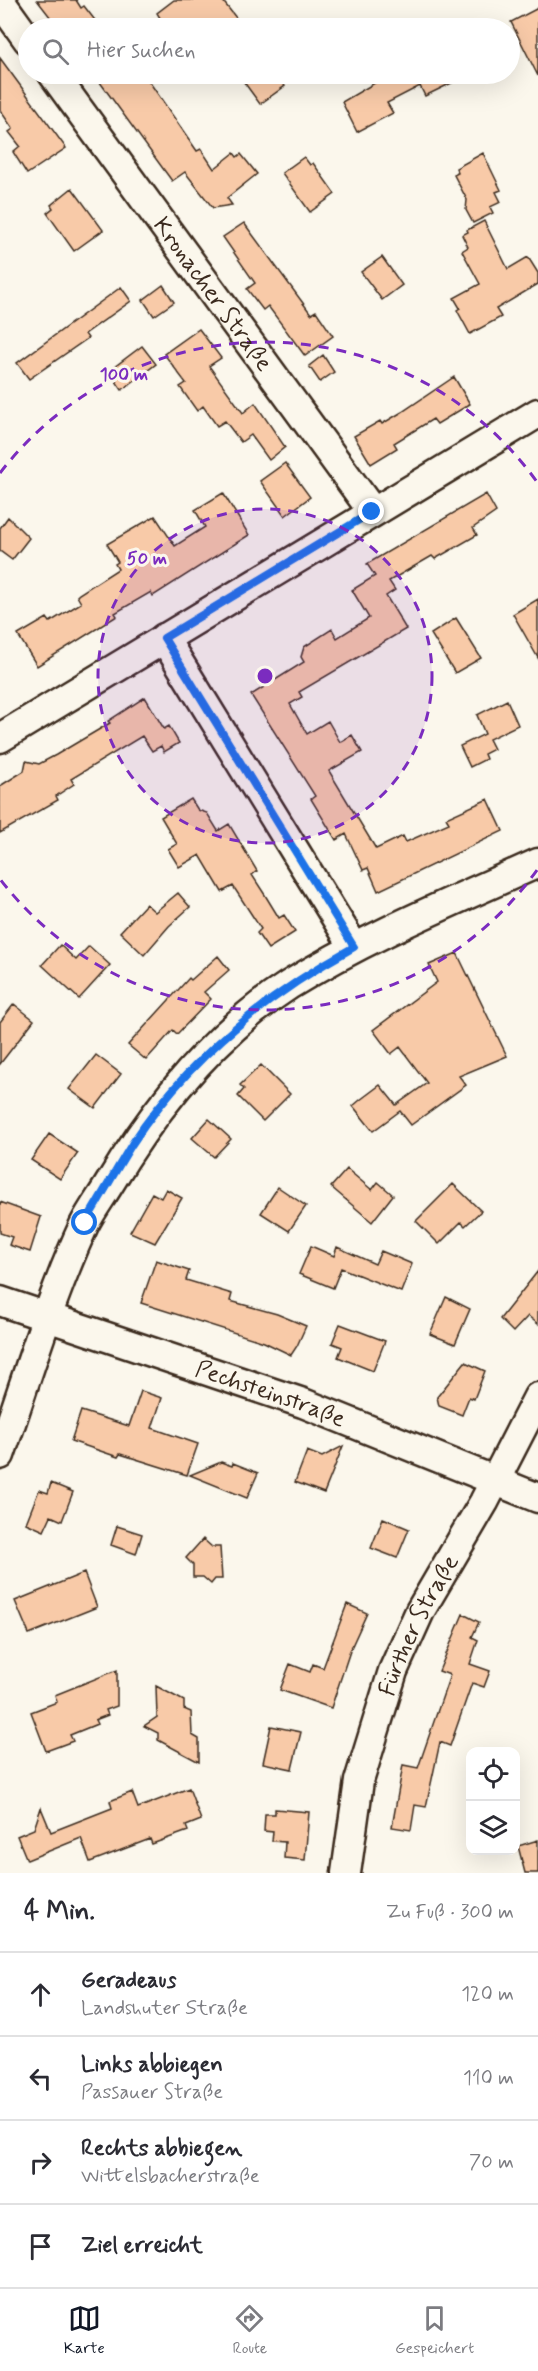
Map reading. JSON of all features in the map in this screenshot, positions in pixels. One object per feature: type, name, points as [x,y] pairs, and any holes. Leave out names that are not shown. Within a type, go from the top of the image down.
[{"type":"street","points":[[0,1],[18,26]]},
{"type":"street","name":"Kronacher Straße","points":[[60,84],[372,512]]},
{"type":"street","points":[[0,738],[538,413]]},
{"type":"street","points":[[164,638],[354,947]]},
{"type":"street","points":[[0,1455],[48,1317],[85,1223],[133,1143],[171,1094],[223,1037],[287,987],[354,947],[538,863]]},
{"type":"street","name":"Pechsteinstraße","points":[[0,1301],[303,1403],[538,1498]]},
{"type":"street","name":"Fürther Straße","points":[[346,1873],[359,1781],[393,1671],[420,1611],[495,1481],[538,1397]]},
{"type":"building","points":[[37,0],[76,0],[81,8],[84,6],[93,18],[51,18]]},
{"type":"building","points":[[174,0],[222,0],[236,18],[160,18],[157,13]]},
{"type":"building","points":[[538,8],[538,76],[520,40],[519,18]]},
{"type":"building","points":[[0,58],[66,148],[27,174],[13,152],[20,146],[9,132],[13,129],[0,110]]},
{"type":"building","points":[[101,84],[151,84],[197,151],[201,149],[214,169],[234,153],[237,157],[241,154],[257,174],[227,198],[232,205],[213,208],[185,172],[172,181]]},
{"type":"building","points":[[245,84],[283,84],[285,86],[260,104]]},
{"type":"building","points":[[373,84],[450,84],[425,96],[420,86],[387,103],[393,113],[357,132],[342,102]]},
{"type":"building","points":[[483,153],[501,190],[496,192],[501,202],[490,207],[493,213],[473,223],[466,210],[467,200],[454,175],[458,173],[456,168]]},
{"type":"building","points":[[304,157],[310,165],[313,163],[335,194],[310,212],[282,173]]},
{"type":"building","points":[[72,188],[103,230],[74,251],[47,213],[53,208],[51,205]]},
{"type":"building","points":[[484,221],[508,269],[528,257],[538,273],[538,284],[496,309],[501,317],[470,334],[457,310],[460,308],[454,298],[480,284],[462,251],[468,247],[462,235]]},
{"type":"building","points":[[244,223],[311,314],[316,311],[333,336],[305,356],[268,306],[263,310],[247,289],[255,283],[223,237]]},
{"type":"building","points":[[382,257],[402,285],[382,300],[361,272]]},
{"type":"building","points":[[163,285],[174,302],[154,316],[143,300]]},
{"type":"building","points":[[121,287],[131,301],[85,334],[88,338],[29,379],[17,363]]},
{"type":"building","points":[[199,329],[221,358],[209,366],[243,413],[255,403],[285,447],[269,460],[251,435],[241,442],[225,421],[217,426],[203,406],[197,411],[180,387],[186,383],[164,354]]},
{"type":"building","points":[[142,346],[156,364],[122,390],[109,371]]},
{"type":"building","points":[[323,355],[334,372],[320,382],[309,366]]},
{"type":"building","points":[[454,377],[470,404],[437,424],[433,419],[394,443],[397,448],[371,464],[354,436],[380,421],[382,424]]},
{"type":"building","points":[[285,463],[310,497],[285,516],[260,481]]},
{"type":"building","points":[[223,493],[249,535],[153,596],[151,592],[115,613],[117,616],[37,666],[18,635],[47,618],[50,622],[81,603],[77,596],[79,594],[118,569],[115,564],[118,562],[107,544],[155,516],[175,546],[205,527],[195,510]]},
{"type":"building","points":[[486,494],[496,512],[473,528],[477,535],[435,559],[432,556],[389,581],[395,590],[386,596],[406,629],[299,692],[302,697],[290,704],[307,734],[328,721],[340,742],[352,735],[362,752],[329,771],[376,849],[403,836],[406,842],[449,823],[446,818],[488,799],[503,831],[378,891],[368,868],[363,870],[346,834],[336,840],[311,799],[315,796],[251,695],[304,662],[301,657],[304,647],[332,629],[337,638],[369,618],[352,590],[375,576],[367,564]]},
{"type":"building","points":[[8,517],[29,538],[12,560],[0,551],[0,528]]},
{"type":"building","points":[[538,599],[538,658],[513,614]]},
{"type":"building","points":[[456,618],[481,658],[455,673],[431,634]]},
{"type":"building","points":[[145,697],[164,729],[169,726],[179,743],[164,752],[161,746],[152,751],[142,736],[71,779],[74,784],[56,796],[58,800],[0,833],[0,786],[24,771],[26,761],[39,764],[56,755],[110,723],[108,721]]},
{"type":"building","points":[[507,700],[518,725],[489,739],[494,749],[484,754],[486,759],[470,767],[460,746],[485,734],[477,715]]},
{"type":"building","points":[[191,799],[198,810],[207,813],[218,831],[229,824],[257,871],[252,875],[279,918],[284,915],[295,932],[268,949],[257,933],[261,929],[233,886],[222,892],[200,855],[179,867],[168,849],[177,844],[161,817]]},
{"type":"building","points":[[178,893],[190,907],[169,926],[144,955],[120,932],[146,904],[155,912]]},
{"type":"building","points":[[60,945],[76,960],[89,946],[110,965],[79,999],[42,965]]},
{"type":"building","points":[[457,953],[507,1056],[459,1076],[466,1085],[411,1125],[400,1111],[373,1131],[353,1106],[380,1085],[396,1105],[427,1083],[400,1047],[391,1054],[373,1030],[437,982],[429,965]]},
{"type":"building","points":[[218,956],[229,970],[204,992],[211,999],[177,1034],[173,1030],[146,1060],[128,1045],[189,978],[191,980]]},
{"type":"building","points":[[14,1004],[34,1020],[0,1064],[0,1022]]},
{"type":"building","points":[[96,1055],[121,1074],[95,1108],[69,1089]]},
{"type":"building","points":[[261,1065],[290,1094],[263,1121],[238,1096],[244,1089],[240,1085]]},
{"type":"building","points":[[209,1119],[231,1139],[214,1157],[192,1138]]},
{"type":"building","points":[[49,1134],[78,1153],[60,1179],[31,1160]]},
{"type":"building","points":[[347,1169],[372,1190],[378,1182],[393,1195],[372,1222],[331,1187]]},
{"type":"building","points":[[453,1184],[481,1211],[465,1226],[461,1222],[439,1244],[416,1221]]},
{"type":"building","points":[[278,1187],[306,1206],[289,1231],[261,1213]]},
{"type":"building","points":[[166,1189],[182,1198],[155,1243],[130,1232],[152,1193],[161,1198]]},
{"type":"building","points":[[0,1202],[41,1217],[30,1252],[9,1245],[12,1237],[0,1233]]},
{"type":"building","points":[[311,1246],[334,1256],[337,1247],[375,1264],[381,1251],[412,1264],[401,1292],[341,1268],[333,1288],[299,1274]]},
{"type":"building","points":[[156,1260],[189,1271],[186,1280],[232,1294],[230,1301],[277,1314],[306,1326],[297,1346],[291,1355],[264,1342],[141,1303]]},
{"type":"building","points":[[538,1271],[538,1324],[528,1316],[513,1332],[500,1319]]},
{"type":"building","points":[[446,1297],[470,1309],[455,1344],[430,1334]]},
{"type":"building","points":[[340,1324],[385,1341],[373,1371],[338,1357],[342,1347],[332,1343]]},
{"type":"building","points":[[465,1362],[485,1371],[474,1399],[469,1397],[462,1415],[439,1406],[437,1397]]},
{"type":"building","points":[[141,1391],[162,1398],[152,1428],[198,1444],[187,1475],[120,1454],[118,1457],[71,1441],[81,1411],[129,1426]]},
{"type":"building","points":[[343,1446],[324,1493],[295,1482],[307,1451],[322,1457]]},
{"type":"building","points":[[221,1462],[232,1466],[233,1463],[258,1473],[247,1498],[190,1475]]},
{"type":"building","points":[[51,1483],[73,1492],[62,1521],[51,1516],[44,1531],[26,1523],[39,1490],[48,1493]]},
{"type":"building","points":[[383,1518],[409,1529],[397,1558],[371,1548]]},
{"type":"building","points":[[117,1526],[142,1534],[136,1554],[111,1545]]},
{"type":"building","points":[[203,1539],[212,1547],[220,1547],[222,1579],[215,1579],[211,1584],[203,1577],[193,1577],[193,1565],[186,1558]]},
{"type":"building","points":[[84,1573],[97,1607],[29,1634],[15,1601]]},
{"type":"building","points":[[347,1604],[367,1613],[351,1648],[331,1708],[280,1690],[290,1664],[310,1672],[313,1664],[323,1668]]},
{"type":"building","points":[[463,1614],[479,1622],[472,1637],[478,1640],[470,1664],[490,1671],[484,1687],[472,1683],[450,1746],[440,1742],[426,1807],[415,1805],[411,1830],[392,1827],[403,1765],[418,1768],[450,1675],[439,1671]]},
{"type":"building","points":[[117,1670],[117,1706],[106,1710],[108,1715],[95,1720],[97,1724],[70,1735],[73,1741],[46,1751],[31,1712],[57,1702],[55,1695]]},
{"type":"building","points":[[156,1686],[184,1701],[184,1709],[191,1712],[192,1735],[199,1739],[199,1762],[158,1740],[158,1733],[144,1726],[157,1717]]},
{"type":"building","points":[[271,1726],[301,1732],[292,1769],[263,1763]]},
{"type":"building","points":[[189,1788],[201,1820],[186,1826],[188,1831],[152,1844],[150,1839],[90,1862],[81,1838],[27,1860],[17,1836],[34,1829],[41,1808],[51,1832],[112,1808],[110,1801],[132,1792],[138,1808]]},
{"type":"building","points":[[275,1809],[309,1812],[305,1860],[284,1858],[285,1842],[272,1841],[273,1832],[264,1831],[265,1814],[275,1814]]},
{"type":"building","points":[[538,1840],[538,1873],[525,1873],[520,1845]]},
{"type":"route","points":[[85,1223],[133,1143],[171,1094],[223,1037],[287,987],[354,947],[164,638],[372,512]]}]
